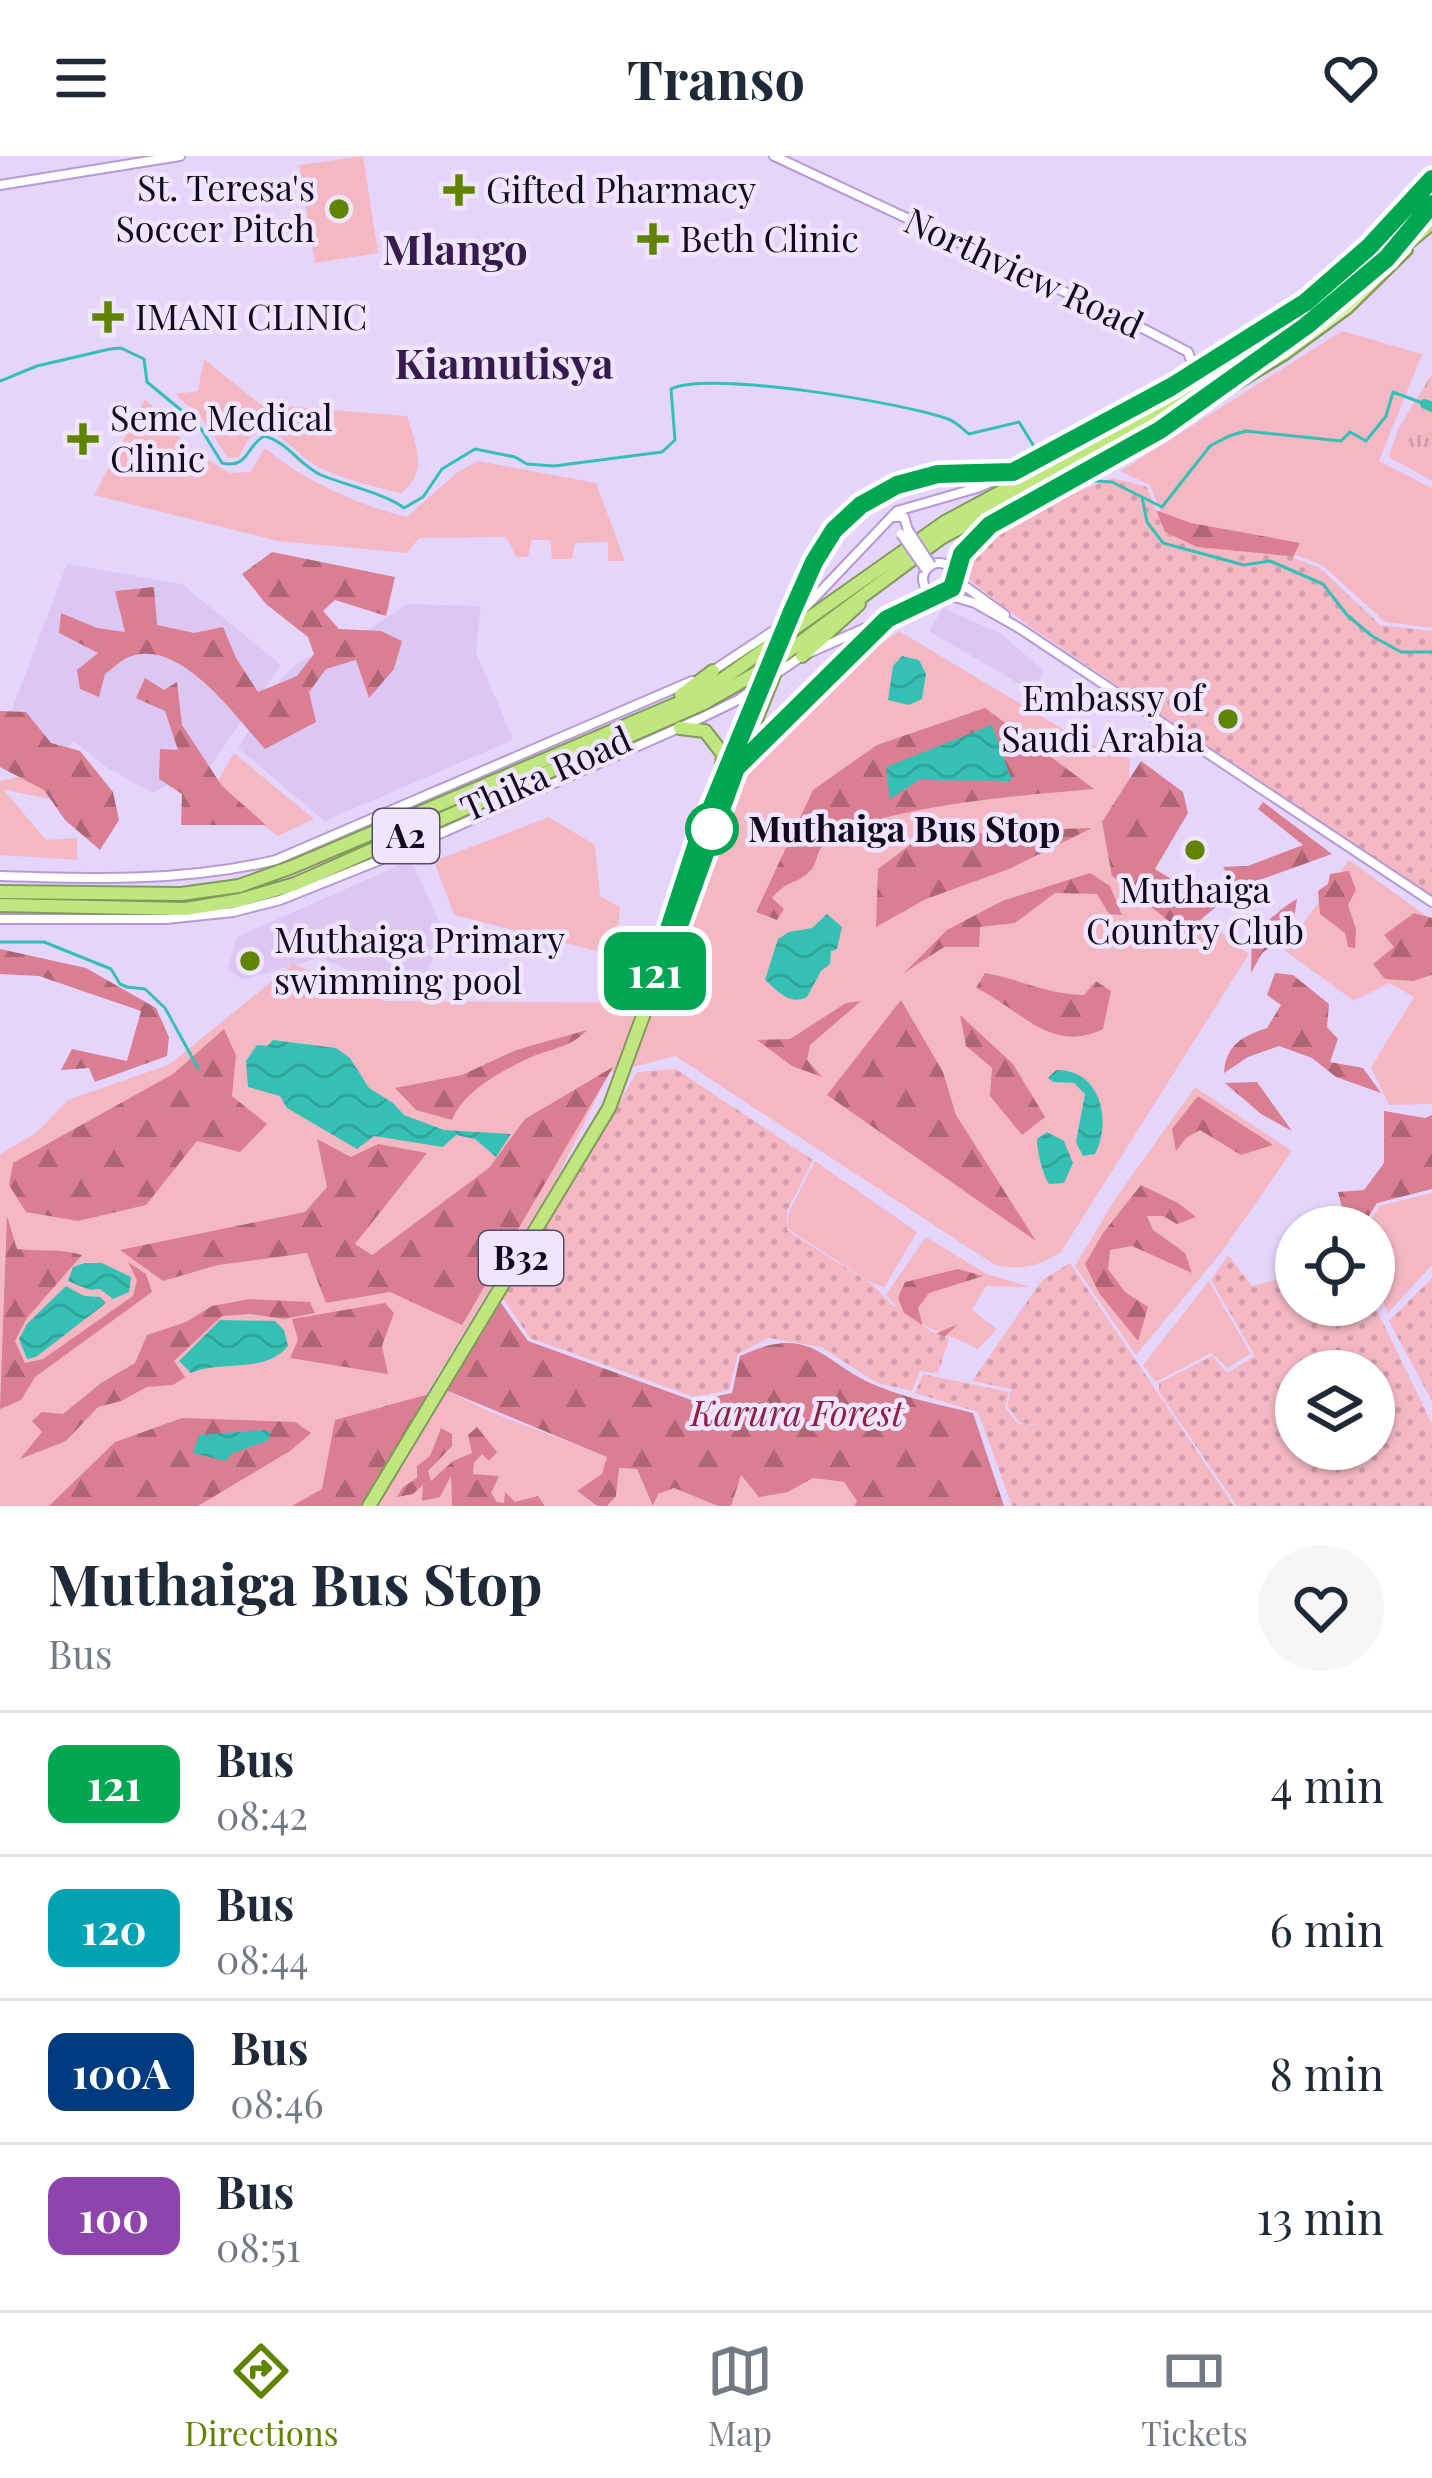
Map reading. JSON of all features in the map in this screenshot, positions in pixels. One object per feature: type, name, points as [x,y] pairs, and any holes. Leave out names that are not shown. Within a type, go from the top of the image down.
[{"type":"highway","points":[[1424,221],[1432,208]]},
{"type":"highway","name":"A2","points":[[907,542],[1306,326],[1424,221]]},
{"type":"highway","name":"A2","points":[[1230,371],[1424,221]]},
{"type":"highway","points":[[1171,387],[1230,371]]},
{"type":"highway","points":[[1172,422],[1230,371]]},
{"type":"highway","points":[[791,614],[825,542],[845,518],[874,496],[938,474],[1013,472]]},
{"type":"highway","name":"Thika Road","points":[[0,905],[186,909],[295,884],[704,703],[767,668],[880,581],[907,542]]},
{"type":"highway","name":"Thika Road","points":[[0,892],[181,894],[239,886],[292,868],[661,711],[744,667],[907,542]]},
{"type":"highway","points":[[802,656],[880,581]]},
{"type":"highway","name":"B32","points":[[736,768],[887,619]]},
{"type":"highway","points":[[661,711],[713,670]]},
{"type":"highway","name":"B32","points":[[369,1506],[609,1108],[774,675]]},
{"type":"highway","name":"B32","points":[[652,1000],[655,972],[698,840],[760,694]]},
{"type":"highway","name":"B32","points":[[680,728],[705,731],[723,754],[698,840]]},
{"type":"main road","points":[[0,185],[181,156]]},
{"type":"main road","name":"Northview Road","points":[[774,156],[1144,329],[1188,352],[1195,371]]},
{"type":"main road","points":[[928,567],[892,528],[899,509],[977,488],[1013,472],[1171,387],[1282,320],[1369,247],[1432,179]]},
{"type":"main road","points":[[887,619],[952,588],[962,554],[997,520],[1172,422],[1323,328],[1424,221]]},
{"type":"main road","name":"Thika Road","points":[[0,876],[174,877],[276,860],[713,670],[799,614],[878,526],[893,518]]},
{"type":"main road","points":[[928,567],[947,565],[954,577],[1019,628]]},
{"type":"main road","points":[[928,567],[924,584],[929,592],[975,603],[1019,628],[1432,902]]},
{"type":"main road","name":"Thika Road","points":[[0,919],[166,919],[233,912],[280,900],[680,728],[738,700],[802,656],[887,619]]},
{"type":"shaded area","points":[[67,564],[182,584],[281,665],[195,788],[186,794],[167,785],[153,793],[109,769],[74,741],[57,758],[8,720]]},
{"type":"shaded area","points":[[407,604],[481,606],[476,652],[513,740],[325,821],[238,748],[281,679],[297,663],[371,628]]},
{"type":"shaded area","points":[[943,608],[1000,633],[1044,671],[1033,692],[929,631]]},
{"type":"shaded area","points":[[411,860],[445,934],[418,990],[391,992],[321,957],[243,980],[228,969],[237,937]]},
{"type":"green space","name":"St. Teresa's Soccer Pitch","points":[[363,156],[378,253],[315,263],[299,165]]},
{"type":"green space","points":[[1342,331],[1422,354],[1379,461],[1432,488],[1432,628],[1385,622],[1322,565],[1290,553],[1167,529],[1150,485],[1120,471]]},
{"type":"green space","points":[[204,359],[260,404],[407,416],[418,458],[410,485],[401,493],[358,482],[318,467],[263,430],[249,438],[239,457],[228,458],[203,420],[175,394],[198,391]]},
{"type":"green space","points":[[1432,374],[1432,481],[1389,457],[1398,429]]},
{"type":"green space","points":[[145,399],[170,423],[204,474],[209,460],[230,473],[250,472],[265,448],[332,490],[407,517],[459,471],[478,461],[596,483],[625,561],[608,561],[608,542],[575,543],[572,559],[552,559],[550,540],[532,540],[528,557],[516,557],[506,537],[419,538],[407,553],[278,541],[94,495]]},
{"type":"green space","points":[[1113,478],[1147,487],[1165,532],[1197,547],[1289,556],[1320,568],[1380,625],[1432,631],[1432,897],[1029,626],[964,576],[975,556],[1008,525]]},
{"type":"green space","points":[[1155,510],[1191,523],[1300,543],[1291,561],[1245,584],[1114,512]]},
{"type":"green space","points":[[272,552],[395,577],[386,616],[335,600],[323,611],[339,629],[381,631],[402,641],[394,669],[369,698],[356,660],[326,669],[309,692],[316,722],[265,749],[205,683],[168,658],[129,657],[105,674],[99,697],[80,689],[77,670],[98,653],[59,633],[61,613],[97,628],[125,632],[115,591],[154,587],[157,625],[194,633],[223,627],[258,692],[297,676],[314,654],[308,637],[266,604],[242,574]]},
{"type":"green space","points":[[899,631],[1081,740],[1130,759],[1125,859],[1249,954],[1061,1252],[1030,1266],[995,1265],[675,1056],[609,1073],[553,1186],[358,1506],[0,1506],[0,1154],[36,1133],[68,1100],[170,1064],[293,964],[384,1001],[661,1003],[752,755],[839,674]]},
{"type":"green space","points":[[145,678],[164,690],[177,682],[182,725],[222,786],[266,825],[181,825],[182,794],[159,779],[160,749],[178,750],[165,711],[136,698]]},
{"type":"green space","points":[[985,708],[1094,789],[949,805],[869,822],[821,848],[809,872],[772,898],[784,909],[777,920],[756,912],[813,790],[877,745]]},
{"type":"green space","points":[[0,711],[26,712],[51,743],[80,751],[113,792],[119,820],[100,850],[65,820],[44,790],[0,767]]},
{"type":"green space","points":[[234,753],[314,819],[278,836],[213,789]]},
{"type":"green space","points":[[1141,761],[1183,792],[1188,813],[1155,869],[1216,907],[1184,933],[1112,876],[1102,822]]},
{"type":"green space","points":[[36,773],[65,802],[4,790],[46,840],[77,838],[77,860],[0,855],[0,781]]},
{"type":"green space","points":[[1263,802],[1332,854],[1251,883],[1233,882],[1223,867],[1248,866],[1303,845],[1258,809]]},
{"type":"green space","points":[[549,817],[595,845],[600,896],[620,907],[616,956],[454,915],[434,861]]},
{"type":"green space","points":[[1092,828],[1009,869],[926,899],[876,927],[878,869],[914,842],[999,831]]},
{"type":"green space","points":[[1349,860],[1432,920],[1432,1104],[1389,1105],[1371,1067],[1414,997],[1389,983],[1354,1001],[1284,950]]},
{"type":"green space","points":[[1349,871],[1356,890],[1348,905],[1356,929],[1355,948],[1348,947],[1345,933],[1320,914],[1318,891],[1328,884],[1330,874]]},
{"type":"green space","points":[[1090,873],[1110,886],[1122,915],[1109,914],[1097,894],[1055,893],[1015,923],[980,927],[979,947],[944,947],[904,973],[947,930],[1002,901]]},
{"type":"green space","points":[[1297,899],[1292,932],[1262,953],[1251,973],[1252,931]]},
{"type":"green space","points":[[1414,913],[1432,918],[1432,975],[1413,981],[1385,979],[1373,964],[1394,947],[1384,935]]},
{"type":"green space","points":[[0,949],[86,968],[156,1008],[169,1037],[167,1056],[95,1082],[89,1068],[61,1070],[72,1049],[127,1061],[141,1011],[39,976],[0,974]]},
{"type":"green space","points":[[985,973],[1070,994],[1084,995],[1096,981],[1111,991],[1103,1029],[1067,1036],[1036,1026],[976,988]]},
{"type":"green space","points":[[1275,973],[1293,975],[1329,1004],[1327,1027],[1338,1039],[1330,1062],[1363,1068],[1381,1093],[1336,1077],[1312,1058],[1279,1046],[1248,1057],[1224,1073],[1232,1048],[1267,1028],[1281,1005],[1267,995]]},
{"type":"green space","points":[[901,1000],[943,1072],[956,1115],[1036,1241],[827,1095]]},
{"type":"green space","points":[[861,1001],[810,1045],[807,1060],[822,1077],[792,1066],[757,1040],[790,1039],[846,1003]]},
{"type":"green space","points":[[960,1015],[1013,1064],[1045,1117],[1022,1135],[990,1096],[992,1068],[966,1046]]},
{"type":"green space","points":[[224,1029],[236,1055],[232,1096],[267,1124],[240,1152],[197,1141],[146,1205],[78,1221],[26,1212],[9,1185],[13,1163],[173,1074]]},
{"type":"green space","points":[[587,1030],[494,1077],[465,1100],[452,1120],[416,1110],[395,1088],[462,1075],[516,1050]]},
{"type":"green space","points":[[613,1067],[462,1325],[390,1292],[326,1303],[307,1253],[218,1265],[163,1281],[120,1250],[305,1212],[327,1187],[317,1139],[351,1157],[378,1144],[427,1153],[355,1244],[372,1255],[489,1168],[525,1119]]},
{"type":"green space","points":[[676,1069],[813,1160],[787,1211],[787,1230],[949,1339],[938,1373],[920,1371],[912,1391],[877,1383],[821,1347],[769,1338],[738,1354],[729,1390],[694,1397],[530,1338],[502,1297],[637,1072]]},
{"type":"green space","points":[[1257,1082],[1292,1131],[1261,1114],[1225,1083]]},
{"type":"green space","points":[[1195,1087],[1292,1151],[1221,1253],[1136,1355],[1075,1266],[1114,1201]]},
{"type":"green space","points":[[1198,1096],[1273,1145],[1241,1155],[1200,1130],[1176,1151],[1172,1129]]},
{"type":"green space","points":[[1384,1111],[1432,1115],[1432,1189],[1375,1206],[1342,1206],[1338,1192],[1364,1190],[1384,1163]]},
{"type":"green space","points":[[815,1161],[917,1232],[884,1288],[787,1228],[789,1212]]},
{"type":"green space","points":[[1141,1185],[1196,1217],[1177,1224],[1163,1216],[1147,1216],[1153,1230],[1185,1253],[1192,1273],[1132,1246],[1110,1250],[1108,1269],[1125,1292],[1148,1307],[1138,1341],[1099,1293],[1085,1264]]},
{"type":"green space","points":[[1432,1193],[1432,1265],[1395,1305],[1395,1206],[1379,1206]]},
{"type":"green space","points":[[7,1216],[17,1249],[82,1255],[27,1318],[15,1341],[25,1363],[43,1359],[133,1296],[137,1280],[128,1262],[146,1274],[152,1292],[35,1377],[21,1400],[0,1409]]},
{"type":"green space","points":[[926,1237],[987,1274],[1030,1287],[986,1286],[972,1310],[997,1329],[978,1349],[916,1321],[886,1294]]},
{"type":"green space","points":[[1228,1255],[1252,1286],[1275,1280],[1275,1326],[1385,1326],[1432,1424],[1432,1506],[1237,1506],[1159,1392],[1159,1383],[1212,1356],[1227,1373],[1255,1356],[1211,1280]]},
{"type":"green space","points":[[1070,1263],[1234,1506],[1012,1506],[978,1412],[915,1393],[923,1374],[1009,1392],[1005,1407],[1018,1424],[1041,1425],[1020,1423],[1007,1406],[1011,1389],[972,1381],[1042,1280]]},
{"type":"green space","points":[[958,1269],[983,1276],[929,1293],[918,1308],[923,1327],[933,1335],[958,1324],[929,1352],[853,1338],[914,1337],[898,1298],[905,1282]]},
{"type":"green space","points":[[1432,1278],[1432,1401],[1392,1326],[1395,1315]]},
{"type":"green space","points":[[1209,1281],[1251,1354],[1227,1368],[1211,1353],[1156,1382],[1143,1365]]},
{"type":"green space","name":"Karura Forest","points":[[496,1296],[528,1341],[694,1401],[732,1393],[740,1356],[785,1343],[816,1350],[891,1391],[973,1413],[1004,1506],[854,1506],[857,1501],[844,1482],[813,1478],[788,1492],[759,1497],[741,1475],[731,1506],[718,1506],[674,1488],[658,1494],[653,1506],[637,1469],[619,1468],[616,1496],[607,1506],[597,1506],[577,1491],[602,1474],[607,1457],[443,1389]]},
{"type":"green space","points":[[250,1299],[310,1302],[315,1313],[284,1319],[222,1316],[174,1361],[185,1377],[173,1385],[147,1387],[98,1407],[66,1441],[20,1459],[42,1432],[32,1421],[42,1412],[63,1414],[135,1363],[147,1335],[186,1322],[212,1306]]},
{"type":"green space","points":[[385,1303],[394,1313],[382,1346],[388,1374],[290,1358],[298,1340],[292,1319]]},
{"type":"green space","points":[[443,1389],[608,1457],[602,1474],[577,1491],[596,1506],[377,1506]]},
{"type":"green space","points":[[433,1393],[362,1506],[292,1506],[322,1489],[335,1420]]},
{"type":"green space","points":[[182,1418],[295,1422],[311,1433],[290,1451],[198,1506],[49,1506],[115,1442]]},
{"type":"green space","points":[[477,1427],[497,1452],[489,1461],[482,1454],[474,1463],[473,1474],[499,1476],[491,1493],[497,1502],[504,1503],[505,1492],[515,1502],[538,1496],[545,1506],[452,1506],[451,1476],[440,1497],[422,1501],[423,1485],[413,1494],[397,1497],[417,1478],[417,1466],[430,1456],[441,1428],[452,1434],[452,1446],[428,1471],[431,1481],[453,1461],[472,1453],[468,1435]]},
{"type":"green space","points":[[618,1468],[637,1469],[654,1504],[658,1493],[674,1488],[718,1506],[607,1506],[616,1496]]},
{"type":"green space","points":[[741,1474],[788,1492],[812,1478],[844,1482],[858,1501],[854,1506],[731,1506]]},
{"type":"water","points":[[902,656],[919,660],[926,674],[922,699],[909,705],[888,700],[893,666]]},
{"type":"water","points":[[992,725],[1012,781],[919,780],[890,799],[886,767]]},
{"type":"water","points":[[827,914],[842,927],[837,949],[831,951],[830,964],[807,997],[789,998],[765,980],[778,939],[812,928]]},
{"type":"water","points":[[273,1040],[336,1048],[350,1058],[369,1088],[404,1115],[444,1130],[511,1134],[496,1157],[475,1139],[456,1135],[443,1147],[374,1136],[357,1149],[287,1108],[280,1096],[248,1087],[246,1061],[257,1045],[267,1046]]},
{"type":"water","points":[[1056,1070],[1083,1078],[1099,1099],[1102,1127],[1095,1154],[1083,1156],[1076,1142],[1085,1094],[1074,1083],[1048,1078]]},
{"type":"water","points":[[1047,1132],[1064,1141],[1073,1163],[1064,1183],[1049,1184],[1042,1168],[1037,1139]]},
{"type":"water","points":[[102,1263],[131,1277],[129,1292],[113,1299],[100,1289],[68,1281],[73,1267]]},
{"type":"water","points":[[66,1286],[106,1303],[27,1359],[19,1339],[27,1324]]},
{"type":"water","points":[[220,1320],[275,1321],[284,1330],[288,1346],[268,1360],[191,1373],[179,1361]]},
{"type":"water","points":[[270,1432],[269,1440],[233,1453],[225,1461],[193,1453],[199,1435]]},
{"type":"waterway","points":[[0,381],[37,366],[121,348],[144,359],[147,382],[198,424],[222,463],[242,460],[264,436],[321,475],[404,508],[423,497],[442,469],[475,449],[527,464],[554,466],[662,452],[675,440],[671,389],[692,384],[764,386],[851,397],[948,419],[969,434],[1019,422],[1038,453]]},
{"type":"waterway","points":[[1079,480],[1112,482],[1162,507],[1210,446],[1229,436],[1246,431],[1341,441],[1350,432],[1366,441],[1386,416],[1393,392],[1425,404]]},
{"type":"waterway","points":[[1425,404],[1432,407]]},
{"type":"waterway","points":[[1142,497],[1147,522],[1163,543],[1244,565],[1270,561],[1323,584],[1347,615],[1372,636],[1401,652],[1432,652]]},
{"type":"waterway","points":[[0,942],[44,942],[111,969],[120,984],[145,989],[165,1008],[198,1068]]},
{"type":"tunnel","points":[[1413,211],[1432,191]]},
{"type":"tunnel","points":[[1413,211],[1432,197]]},
{"type":"bus line","name":"121","points":[[1432,179],[1335,279],[1282,320],[1171,387],[1013,472],[938,474],[897,485],[861,505],[834,530],[791,614],[698,840],[655,972],[652,1000],[736,768],[887,619],[952,588],[962,554],[990,525],[1160,430],[1306,326],[1387,258],[1432,204]]},
{"type":"place","name":"Gifted Pharmacy","points":[[459,190]]},
{"type":"place","name":"St. Teresa's Soccer Pitch","points":[[339,209]]},
{"type":"place","name":"Beth Clinic","points":[[653,239]]},
{"type":"place","name":"IMANI CLINIC","points":[[108,317]]},
{"type":"place","name":"Seme Medical Clinic","points":[[83,439]]},
{"type":"place","name":"Embassy of Saudi Arabia","points":[[1228,719]]},
{"type":"place","name":"Muthaiga Bus Stop","points":[[712,829]]},
{"type":"place","name":"Muthaiga Country Club","points":[[1195,850]]},
{"type":"place","name":"Muthaiga Primary swimming pool","points":[[250,961]]},
{"type":"district","name":"Mlango","points":[[455,250]]},
{"type":"district","name":"Kiamutisya","points":[[504,364]]}]
